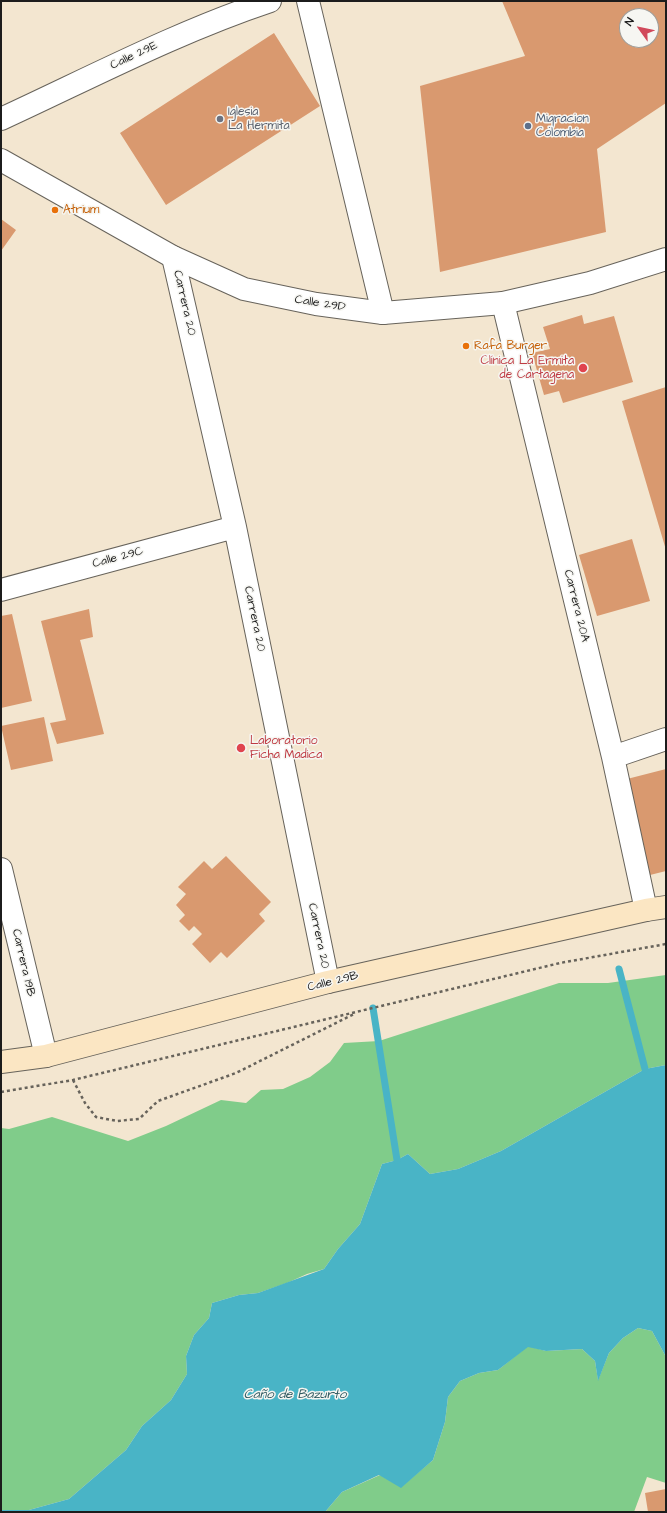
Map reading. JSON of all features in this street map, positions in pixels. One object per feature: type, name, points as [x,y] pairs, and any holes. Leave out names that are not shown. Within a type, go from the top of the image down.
[{"type":"main road","name":"Calle 29B","points":[[1,1062],[46,1056],[328,982],[656,909]]},
{"type":"street","name":"Calle 29E","points":[[1,119],[145,50],[228,15],[270,1]]},
{"type":"street","points":[[308,1],[383,313]]},
{"type":"street","name":"Calle 29D","points":[[1,160],[173,257],[244,289],[316,304],[383,313],[503,303],[590,283],[666,259]]},
{"type":"street","name":"Carrera 20","points":[[173,257],[235,526],[328,982]]},
{"type":"street","name":"Carrera 20A","points":[[503,303],[613,758],[656,909]]},
{"type":"street","name":"Calle 29C","points":[[1,590],[235,526]]},
{"type":"street","points":[[613,758],[666,739]]},
{"type":"street","name":"Carrera 19B","points":[[1,870],[46,1056]]},
{"type":"path","points":[[1,1092],[73,1080],[560,963],[666,944]]},
{"type":"path","points":[[73,1080],[85,1103],[96,1117],[117,1121],[139,1119],[158,1102],[236,1073],[359,1011]]},
{"type":"green space","points":[[666,975],[666,1065],[645,1069],[501,1151],[458,1169],[430,1174],[408,1154],[397,1160],[382,1164],[360,1224],[338,1249],[324,1269],[258,1293],[239,1295],[212,1303],[209,1318],[194,1335],[186,1356],[187,1374],[171,1400],[142,1426],[126,1450],[69,1499],[29,1510],[1,1510],[1,1128],[9,1129],[52,1117],[128,1141],[166,1126],[221,1100],[246,1103],[261,1090],[283,1089],[310,1077],[330,1062],[344,1043],[379,1041],[559,983],[608,983]]},
{"type":"green space","points":[[638,1328],[652,1331],[666,1357],[666,1483],[647,1477],[634,1512],[325,1512],[342,1492],[380,1475],[401,1487],[433,1460],[445,1422],[448,1397],[460,1381],[479,1373],[498,1370],[528,1346],[546,1351],[582,1349],[595,1361],[598,1380],[609,1353],[623,1338]]},
{"type":"water","name":"Caño de Bazurto","points":[[666,1065],[666,1357],[652,1331],[638,1328],[623,1338],[609,1353],[598,1381],[595,1361],[582,1349],[546,1351],[528,1347],[498,1370],[479,1373],[460,1381],[448,1397],[445,1422],[433,1460],[401,1488],[379,1475],[342,1492],[325,1512],[1,1512],[1,1510],[29,1510],[69,1499],[126,1450],[142,1426],[171,1400],[187,1374],[186,1356],[194,1335],[209,1318],[212,1303],[239,1295],[258,1293],[324,1269],[338,1249],[360,1224],[382,1164],[397,1160],[408,1154],[430,1174],[458,1169],[501,1151],[645,1069]]},
{"type":"building","name":"Migracion Colombia","points":[[502,1],[666,1],[666,103],[597,149],[606,232],[440,272],[420,86],[525,56]]},
{"type":"building","name":"Iglesia La Hermita","points":[[274,33],[320,106],[166,205],[120,133]]},
{"type":"building","points":[[1,219],[16,230],[1,251]]},
{"type":"building","name":"Clínica La Ermita de Cartagena","points":[[582,315],[584,324],[614,316],[633,382],[563,403],[559,391],[544,395],[532,353],[550,349],[543,327]]},
{"type":"building","points":[[666,387],[666,550],[622,401]]},
{"type":"building","points":[[632,539],[650,601],[597,616],[579,555]]},
{"type":"building","points":[[89,609],[93,637],[80,640],[104,734],[57,744],[50,723],[66,720],[41,621]]},
{"type":"building","points":[[12,614],[32,701],[1,708],[1,616]]},
{"type":"building","points":[[44,717],[53,761],[11,770],[1,726]]},
{"type":"building","points":[[666,769],[666,871],[650,875],[627,779]]},
{"type":"building","points":[[226,856],[271,902],[259,914],[265,921],[227,958],[221,952],[210,963],[192,944],[202,934],[194,926],[189,931],[179,921],[185,915],[176,905],[186,894],[178,887],[204,861],[212,869]]},
{"type":"building","points":[[666,1489],[666,1512],[648,1512],[645,1493]]},
{"type":"waterway","points":[[619,969],[645,1069]]},
{"type":"waterway","points":[[373,1008],[397,1160]]},
{"type":"place","name":"Iglesia La Hermita","points":[[220,119]]},
{"type":"place","name":"Migracion Colombia","points":[[528,126]]},
{"type":"place","name":"Atrium","points":[[55,210]]},
{"type":"place","name":"Rafa Burger","points":[[466,346]]},
{"type":"place","name":"Clínica La Ermita de Cartagena","points":[[583,368]]},
{"type":"place","name":"Laboratorio Ficha Madica","points":[[241,748]]}]
